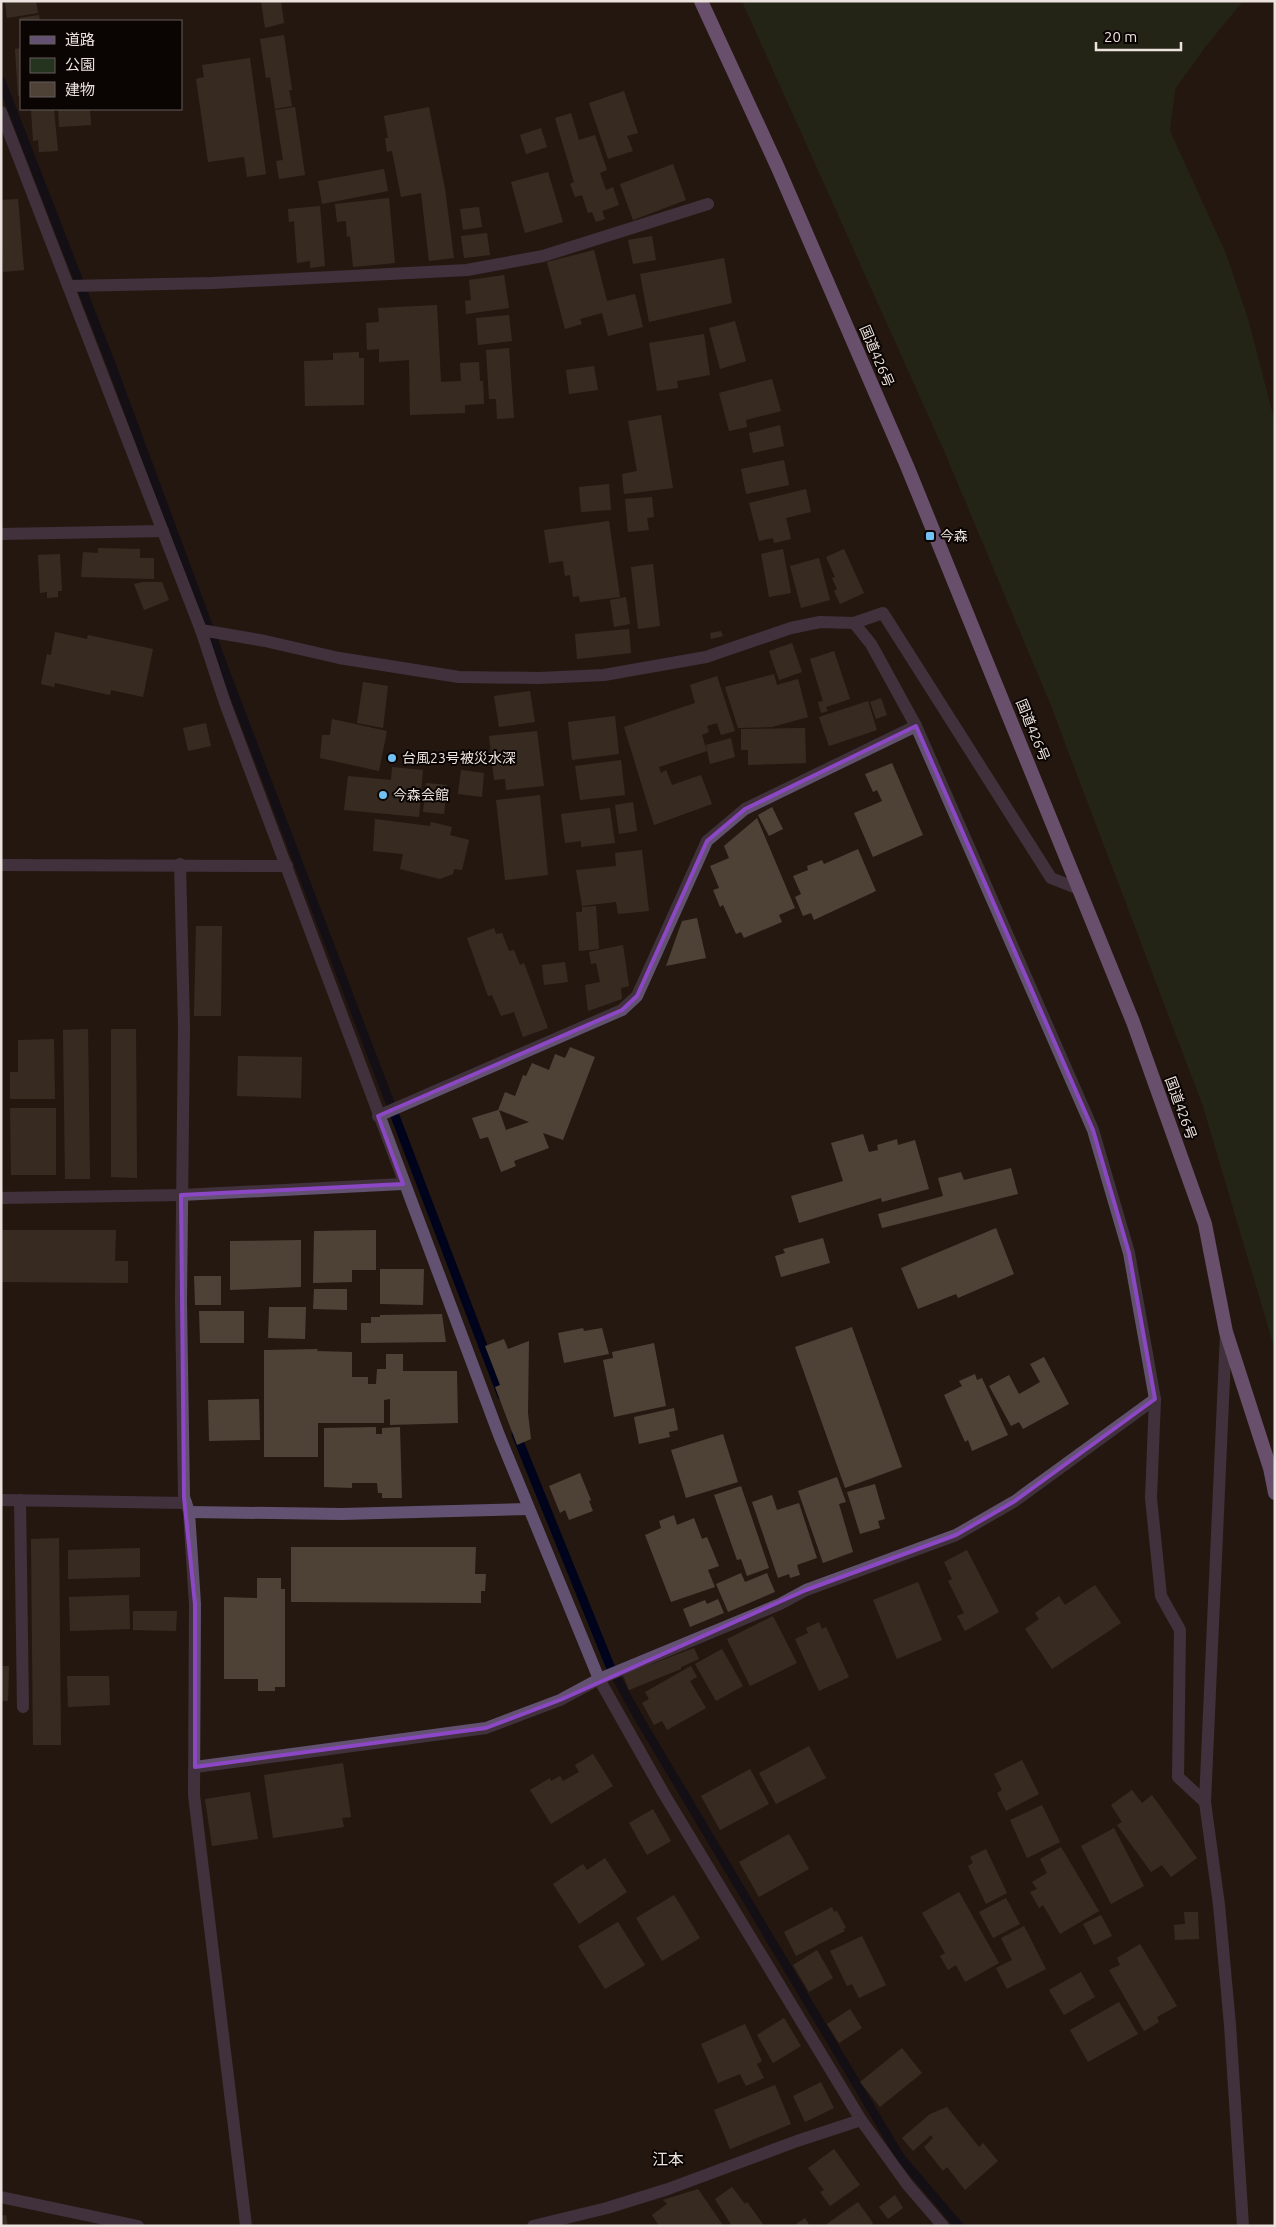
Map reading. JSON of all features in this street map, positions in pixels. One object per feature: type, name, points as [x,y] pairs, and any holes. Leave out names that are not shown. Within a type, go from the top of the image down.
[{"type":"highway","name":"国道426号","points":[[701,1],[782,177],[903,457],[1133,1022],[1205,1224],[1226,1332],[1270,1468],[1275,1493]]},
{"type":"street","points":[[1,112],[201,630],[224,704],[287,866],[378,1116],[528,1509],[598,1679],[664,1794],[861,2120],[907,2184],[944,2226]]},
{"type":"street","points":[[68,286],[213,283],[467,270],[543,256],[708,204]]},
{"type":"street","points":[[1,534],[163,531]]},
{"type":"street","points":[[201,630],[265,641],[339,658],[459,677],[539,678],[604,675],[706,657],[791,628],[820,622],[854,623],[883,613],[1051,878],[1079,889]]},
{"type":"street","points":[[854,623],[871,644],[916,726],[1093,1130],[1130,1252],[1155,1399],[1151,1498],[1161,1596],[1180,1630],[1178,1777],[1205,1802]]},
{"type":"street","points":[[378,1116],[622,1010],[637,996],[707,841],[745,809],[916,726]]},
{"type":"street","points":[[1,865],[180,864],[287,866]]},
{"type":"street","points":[[180,864],[184,1026],[181,1302],[187,1508],[194,1604],[194,1795],[246,2226]]},
{"type":"street","points":[[1,1198],[181,1195],[404,1184]]},
{"type":"street","points":[[1226,1332],[1205,1802],[1219,1905],[1230,2025],[1243,2226]]},
{"type":"street","points":[[195,1767],[486,1728],[560,1700],[598,1679],[780,1604],[806,1590],[956,1535],[1015,1501],[1155,1399]]},
{"type":"street","points":[[1,1500],[342,1514],[528,1509]]},
{"type":"street","points":[[20,1500],[23,1707]]},
{"type":"street","points":[[534,2226],[607,2208],[668,2189],[797,2141],[861,2120]]},
{"type":"street","points":[[1,2197],[138,2226]]},
{"type":"highlighted area","points":[[916,726],[1093,1130],[1129,1253],[1155,1399],[1015,1501],[956,1535],[806,1590],[560,1700],[486,1728],[195,1767],[195,1604],[184,1497],[181,1195],[403,1184],[378,1116],[622,1010],[637,996],[707,841],[745,809]]},
{"type":"green space","points":[[742,1],[1243,1],[1205,47],[1175,89],[1170,131],[1226,254],[1248,319],[1275,423],[1275,1350],[1203,1106],[1050,703],[943,448]]},
{"type":"building","points":[[5,1],[36,1],[38,13],[7,18]]},
{"type":"building","points":[[261,1],[281,1],[284,23],[265,28]]},
{"type":"building","points":[[39,15],[40,20],[20,20],[20,27],[19,18]]},
{"type":"building","points":[[284,35],[292,90],[289,90],[292,106],[275,109],[270,77],[266,78],[260,39]]},
{"type":"building","points":[[20,48],[20,95],[18,96],[15,49]]},
{"type":"building","points":[[250,58],[266,174],[247,177],[244,157],[208,162],[196,79],[204,77],[202,65]]},
{"type":"building","points":[[624,91],[638,133],[627,136],[633,151],[608,159],[589,103]]},
{"type":"building","points":[[295,107],[305,175],[279,179],[276,161],[283,160],[275,110]]},
{"type":"building","points":[[429,107],[445,189],[454,258],[429,261],[421,193],[401,197],[392,151],[387,152],[385,138],[388,138],[384,116]]},
{"type":"building","points":[[31,110],[54,110],[58,151],[39,152],[38,140],[33,141]]},
{"type":"building","points":[[58,110],[90,110],[91,125],[59,127]]},
{"type":"building","points":[[571,113],[579,140],[595,135],[607,170],[600,173],[606,190],[613,187],[619,205],[602,211],[605,219],[596,222],[592,212],[588,213],[582,195],[575,197],[570,184],[574,182],[555,118]]},
{"type":"building","points":[[541,128],[547,147],[526,154],[520,135]]},
{"type":"building","points":[[673,164],[686,200],[633,220],[620,184]]},
{"type":"building","points":[[384,169],[388,191],[322,204],[318,181]]},
{"type":"building","points":[[548,172],[563,222],[525,233],[511,182]]},
{"type":"building","points":[[389,198],[395,263],[353,267],[350,236],[347,237],[346,221],[337,222],[335,204]]},
{"type":"building","points":[[18,199],[24,270],[3,272],[1,200]]},
{"type":"building","points":[[320,206],[325,266],[310,268],[310,261],[297,263],[294,221],[289,222],[288,209]]},
{"type":"building","points":[[479,207],[482,227],[463,230],[460,209]]},
{"type":"building","points":[[487,233],[490,255],[464,258],[461,236]]},
{"type":"building","points":[[652,236],[656,260],[633,264],[628,240]]},
{"type":"building","points":[[594,250],[607,301],[635,294],[643,327],[608,336],[602,313],[580,319],[582,324],[565,329],[547,262]]},
{"type":"building","points":[[724,258],[732,303],[649,322],[640,274]]},
{"type":"building","points":[[504,275],[509,308],[466,314],[465,301],[471,300],[469,280]]},
{"type":"building","points":[[437,305],[441,382],[461,381],[460,363],[479,362],[480,381],[483,381],[484,404],[465,405],[465,413],[410,415],[409,360],[379,362],[379,349],[367,350],[366,323],[379,322],[378,308]]},
{"type":"building","points":[[509,315],[512,341],[478,345],[476,318]]},
{"type":"building","points":[[735,321],[746,361],[720,369],[709,328]]},
{"type":"building","points":[[704,334],[710,375],[677,381],[678,388],[657,391],[649,343]]},
{"type":"building","points":[[509,348],[514,418],[497,419],[496,399],[489,399],[486,350]]},
{"type":"building","points":[[359,352],[359,358],[364,358],[364,405],[305,406],[304,361],[333,360],[333,353]]},
{"type":"building","points":[[594,366],[598,390],[569,394],[566,370]]},
{"type":"building","points":[[772,379],[781,411],[746,420],[747,427],[729,431],[719,393]]},
{"type":"building","points":[[661,415],[673,488],[624,494],[622,474],[637,471],[628,421]]},
{"type":"building","points":[[780,425],[784,446],[753,453],[749,433]]},
{"type":"building","points":[[784,460],[789,485],[746,494],[741,469]]},
{"type":"building","points":[[609,484],[611,510],[581,512],[579,487]]},
{"type":"building","points":[[806,489],[811,512],[786,518],[791,539],[774,543],[773,538],[759,541],[749,503]]},
{"type":"building","points":[[652,497],[654,517],[647,518],[649,530],[628,532],[625,499]]},
{"type":"building","points":[[609,521],[620,597],[580,602],[579,596],[573,597],[570,575],[565,576],[563,561],[549,563],[544,530]]},
{"type":"building","points":[[98,548],[140,549],[140,558],[154,558],[154,579],[81,577],[83,552],[98,553]]},
{"type":"building","points":[[783,549],[791,593],[769,597],[761,554]]},
{"type":"building","points":[[844,549],[864,593],[840,604],[834,591],[837,589],[832,578],[835,577],[826,557]]},
{"type":"building","points":[[60,554],[62,591],[58,591],[58,597],[47,598],[47,592],[40,593],[38,555]]},
{"type":"building","points":[[819,558],[830,600],[801,608],[790,566]]},
{"type":"building","points":[[653,564],[660,626],[638,629],[631,567]]},
{"type":"building","points":[[162,582],[169,600],[144,610],[134,584]]},
{"type":"building","points":[[626,597],[630,624],[614,627],[610,600]]},
{"type":"building","points":[[629,629],[631,653],[577,659],[575,634]]},
{"type":"building","points":[[721,631],[723,636],[711,639],[710,633]]},
{"type":"building","points":[[55,632],[87,639],[88,635],[153,649],[143,697],[111,690],[110,695],[55,683],[54,687],[41,684],[47,654],[51,655]]},
{"type":"building","points":[[792,643],[802,672],[779,680],[769,651]]},
{"type":"building","points":[[834,651],[850,699],[826,707],[828,711],[821,713],[818,702],[823,701],[810,659]]},
{"type":"building","points":[[774,674],[777,685],[798,679],[808,717],[772,727],[738,728],[725,687]]},
{"type":"building","points":[[717,676],[735,731],[721,735],[717,723],[707,726],[709,732],[702,735],[707,751],[659,767],[661,773],[666,770],[672,785],[701,775],[712,804],[654,825],[624,727],[695,703],[690,685]]},
{"type":"building","points":[[363,682],[388,686],[383,728],[357,723]]},
{"type":"building","points":[[530,691],[535,722],[499,727],[494,696]]},
{"type":"building","points":[[881,698],[887,715],[876,719],[870,702]]},
{"type":"building","points":[[868,701],[877,730],[829,746],[819,717]]},
{"type":"building","points":[[615,716],[619,754],[572,760],[568,722]]},
{"type":"building","points":[[332,719],[387,731],[379,771],[320,758],[322,735],[330,735]]},
{"type":"building","points":[[206,723],[211,746],[188,751],[183,728]]},
{"type":"building","points":[[805,728],[806,763],[748,765],[748,750],[741,750],[741,729]]},
{"type":"building","points":[[537,731],[544,786],[506,790],[505,779],[494,780],[489,736]]},
{"type":"building","points":[[731,738],[735,757],[710,764],[706,745]]},
{"type":"building","points":[[451,758],[458,758],[458,765],[451,765]]},
{"type":"building","points":[[621,760],[625,795],[580,800],[575,766]]},
{"type":"building","points":[[892,763],[923,835],[873,857],[854,813],[882,801],[877,790],[873,792],[865,774]]},
{"type":"building","name":"今森会館","points":[[392,767],[423,770],[419,817],[344,810],[348,776],[391,780]]},
{"type":"building","points":[[461,770],[484,773],[482,797],[458,794]]},
{"type":"building","points":[[426,783],[447,785],[444,814],[423,812]]},
{"type":"building","points":[[540,795],[548,875],[505,880],[496,800]]},
{"type":"building","points":[[633,802],[637,831],[619,834],[615,805]]},
{"type":"building","points":[[772,807],[783,829],[769,836],[758,815]]},
{"type":"building","points":[[610,808],[615,843],[581,847],[581,841],[565,843],[561,814]]},
{"type":"building","points":[[757,818],[795,908],[779,915],[782,922],[744,938],[741,932],[736,934],[723,905],[720,907],[713,890],[719,888],[710,866],[729,858],[724,846]]},
{"type":"building","points":[[375,819],[430,826],[431,822],[452,827],[450,835],[469,840],[462,870],[454,869],[453,874],[440,879],[400,869],[403,854],[373,851]]},
{"type":"building","points":[[858,849],[876,891],[814,920],[811,913],[803,916],[795,897],[801,894],[793,876],[808,870],[807,866],[822,860],[824,864]]},
{"type":"building","points":[[642,850],[649,911],[618,914],[616,902],[582,906],[576,870],[616,866],[615,853]]},
{"type":"building","points":[[596,906],[599,949],[579,951],[576,912],[582,912],[582,907]]},
{"type":"building","points":[[697,918],[706,958],[666,966],[682,921]]},
{"type":"building","points":[[196,926],[222,926],[221,1016],[194,1016]]},
{"type":"building","points":[[494,928],[496,934],[502,933],[509,951],[514,950],[520,965],[524,963],[548,1028],[523,1037],[514,1012],[501,1016],[492,995],[488,996],[467,938]]},
{"type":"building","points":[[623,945],[629,986],[621,988],[622,999],[588,1011],[585,985],[600,982],[596,963],[591,964],[589,952]]},
{"type":"building","points":[[565,962],[568,982],[544,985],[542,965]]},
{"type":"building","points":[[88,1029],[90,1179],[65,1179],[63,1030]]},
{"type":"building","points":[[111,1029],[136,1029],[137,1178],[111,1177]]},
{"type":"building","points":[[54,1039],[55,1099],[10,1099],[10,1072],[18,1072],[18,1040]]},
{"type":"building","points":[[570,1047],[595,1057],[563,1140],[543,1133],[549,1148],[514,1161],[516,1166],[501,1172],[488,1137],[480,1139],[472,1118],[498,1110],[505,1092],[515,1096],[523,1075],[526,1076],[532,1063],[549,1070],[555,1054],[565,1058]],"holes":[[[499,1110],[529,1122],[506,1130]]]},
{"type":"building","points":[[238,1056],[302,1057],[301,1098],[237,1096]]},
{"type":"building","points":[[10,1108],[56,1108],[56,1175],[11,1175]]},
{"type":"building","points":[[863,1134],[869,1152],[878,1150],[877,1145],[897,1139],[898,1145],[915,1140],[929,1189],[882,1202],[881,1198],[799,1223],[791,1196],[843,1181],[831,1143]]},
{"type":"building","points":[[1011,1168],[1018,1194],[882,1228],[878,1214],[943,1196],[938,1178],[961,1172],[964,1180]]},
{"type":"building","points":[[996,1228],[1014,1274],[958,1298],[956,1294],[918,1309],[901,1268]]},
{"type":"building","points":[[1,1230],[116,1230],[115,1261],[128,1261],[128,1283],[1,1282]]},
{"type":"building","points":[[376,1230],[376,1270],[352,1270],[352,1282],[313,1283],[314,1231]]},
{"type":"building","points":[[823,1238],[830,1263],[781,1277],[775,1256],[785,1253],[783,1249]]},
{"type":"building","points":[[301,1240],[301,1287],[230,1290],[230,1241]]},
{"type":"building","points":[[380,1269],[424,1269],[423,1305],[380,1304]]},
{"type":"building","points":[[194,1276],[221,1276],[221,1305],[195,1305]]},
{"type":"building","points":[[314,1289],[347,1289],[347,1310],[313,1309]]},
{"type":"building","points":[[269,1307],[306,1307],[305,1339],[268,1338]]},
{"type":"building","points":[[199,1311],[244,1311],[244,1343],[200,1343]]},
{"type":"building","points":[[442,1314],[446,1342],[361,1343],[361,1323],[371,1323],[371,1317],[380,1317],[380,1315]]},
{"type":"building","points":[[852,1327],[902,1467],[845,1488],[795,1347]]},
{"type":"building","points":[[583,1328],[584,1331],[602,1328],[609,1354],[564,1363],[558,1333]]},
{"type":"building","points":[[504,1339],[508,1349],[529,1341],[528,1413],[531,1439],[517,1445],[495,1387],[500,1385],[485,1346]]},
{"type":"building","points":[[654,1343],[666,1406],[614,1417],[603,1360],[613,1358],[612,1352]]},
{"type":"building","points":[[318,1349],[317,1351],[352,1352],[352,1377],[368,1377],[368,1384],[376,1384],[377,1369],[386,1369],[386,1354],[403,1354],[403,1371],[457,1371],[458,1423],[390,1425],[390,1399],[384,1400],[384,1423],[318,1423],[318,1457],[264,1457],[264,1350]]},
{"type":"building","points":[[1044,1357],[1069,1404],[1023,1429],[1019,1422],[1011,1426],[989,1386],[1009,1375],[1019,1394],[1040,1382],[1030,1364]]},
{"type":"building","points":[[975,1374],[977,1380],[982,1378],[1008,1435],[972,1451],[968,1440],[965,1442],[944,1395],[962,1386],[959,1381]]},
{"type":"building","points":[[259,1399],[260,1440],[209,1441],[208,1400]]},
{"type":"building","points":[[674,1408],[678,1430],[669,1432],[670,1437],[639,1444],[634,1417]]},
{"type":"building","points":[[376,1427],[376,1434],[382,1434],[382,1428],[400,1427],[402,1498],[382,1498],[382,1493],[378,1493],[377,1483],[352,1483],[352,1488],[324,1487],[324,1428]]},
{"type":"building","points":[[723,1434],[738,1482],[686,1498],[671,1450]]},
{"type":"building","points":[[580,1473],[591,1500],[589,1501],[593,1511],[569,1520],[565,1510],[560,1513],[549,1486]]},
{"type":"building","points":[[837,1477],[846,1502],[839,1504],[853,1552],[823,1563],[798,1491]]},
{"type":"building","points":[[875,1484],[885,1519],[878,1521],[880,1528],[860,1534],[847,1492]]},
{"type":"building","points":[[741,1486],[769,1568],[747,1576],[741,1559],[737,1560],[714,1495]]},
{"type":"building","points":[[772,1495],[777,1510],[799,1503],[817,1558],[797,1565],[800,1575],[790,1578],[789,1574],[778,1578],[752,1502]]},
{"type":"building","points":[[674,1515],[677,1525],[694,1518],[702,1539],[707,1537],[719,1566],[708,1570],[715,1587],[671,1602],[645,1535],[661,1528],[659,1521]]},
{"type":"building","points":[[59,1538],[61,1745],[33,1745],[31,1539]]},
{"type":"building","points":[[291,1547],[476,1547],[475,1574],[486,1574],[485,1591],[481,1591],[481,1603],[291,1602]]},
{"type":"building","points":[[140,1548],[140,1577],[68,1579],[68,1550]]},
{"type":"building","points":[[967,1550],[999,1612],[965,1631],[957,1616],[964,1613],[948,1581],[952,1579],[944,1562]]},
{"type":"building","points":[[741,1573],[745,1582],[767,1573],[775,1592],[728,1612],[716,1584]]},
{"type":"building","points":[[257,1578],[281,1578],[281,1589],[285,1589],[285,1687],[275,1687],[275,1691],[258,1691],[258,1679],[224,1679],[224,1597],[257,1598]]},
{"type":"building","points":[[918,1582],[942,1640],[897,1659],[873,1600]]},
{"type":"building","points":[[1095,1585],[1121,1623],[1052,1669],[1025,1629],[1039,1619],[1035,1613],[1059,1596],[1065,1605]]},
{"type":"building","points":[[129,1595],[130,1629],[70,1631],[69,1597]]},
{"type":"building","points":[[718,1599],[724,1613],[690,1627],[683,1609],[705,1600],[707,1604]]},
{"type":"building","points":[[133,1611],[177,1611],[176,1631],[133,1630]]},
{"type":"building","points":[[773,1616],[797,1663],[750,1686],[727,1639]]},
{"type":"building","points":[[819,1622],[822,1629],[826,1627],[849,1677],[819,1691],[795,1639],[808,1633],[806,1628]]},
{"type":"building","points":[[694,1648],[699,1659],[681,1667],[681,1669],[629,1690],[623,1675]]},
{"type":"building","points":[[722,1649],[743,1686],[716,1701],[695,1664]]},
{"type":"building","points":[[1,1666],[9,1666],[8,1701],[1,1701]]},
{"type":"building","points":[[691,1666],[697,1677],[690,1681],[706,1708],[667,1730],[662,1721],[654,1725],[642,1703],[649,1699],[645,1692]]},
{"type":"building","points":[[67,1676],[109,1676],[110,1705],[68,1707]]},
{"type":"building","points":[[809,1746],[826,1778],[776,1804],[759,1773]]},
{"type":"building","points":[[593,1754],[613,1786],[551,1824],[530,1790],[550,1778],[551,1781],[560,1776],[563,1781],[579,1772],[575,1765]]},
{"type":"building","points":[[1022,1760],[1039,1794],[1006,1811],[997,1793],[1002,1790],[994,1774]]},
{"type":"building","points":[[343,1763],[351,1817],[342,1818],[344,1827],[273,1838],[264,1775]]},
{"type":"building","points":[[750,1769],[769,1804],[720,1830],[701,1796]]},
{"type":"building","points":[[1132,1790],[1142,1803],[1152,1795],[1197,1858],[1171,1877],[1162,1865],[1151,1872],[1117,1825],[1122,1822],[1111,1805]]},
{"type":"building","points":[[250,1792],[258,1839],[212,1846],[205,1799]]},
{"type":"building","points":[[1042,1805],[1060,1842],[1027,1858],[1010,1820]]},
{"type":"building","points":[[653,1809],[671,1841],[647,1855],[629,1823]]},
{"type":"building","points":[[1114,1828],[1144,1886],[1111,1904],[1081,1846]]},
{"type":"building","points":[[789,1834],[809,1869],[759,1897],[739,1862]]},
{"type":"building","points":[[1061,1847],[1099,1911],[1060,1934],[1043,1905],[1039,1908],[1030,1892],[1037,1889],[1032,1882],[1047,1873],[1040,1859]]},
{"type":"building","points":[[986,1849],[1007,1893],[986,1904],[968,1866],[973,1863],[970,1857]]},
{"type":"building","points":[[605,1858],[627,1892],[579,1924],[553,1884],[583,1864],[587,1870]]},
{"type":"building","points":[[959,1892],[999,1963],[965,1982],[956,1965],[948,1970],[940,1956],[945,1953],[922,1913]]},
{"type":"building","points":[[674,1895],[700,1938],[662,1961],[636,1918]]},
{"type":"building","points":[[1006,1898],[1020,1924],[993,1938],[979,1912]]},
{"type":"building","points":[[832,1907],[834,1912],[837,1911],[846,1928],[843,1929],[845,1931],[796,1956],[784,1932]]},
{"type":"building","points":[[1184,1912],[1198,1912],[1199,1939],[1175,1940],[1174,1925],[1185,1924]]},
{"type":"building","points":[[1101,1915],[1112,1936],[1094,1945],[1083,1924]]},
{"type":"building","points":[[618,1922],[645,1965],[605,1989],[578,1946]]},
{"type":"building","points":[[1024,1926],[1046,1969],[1007,1989],[996,1968],[1012,1960],[1001,1938]]},
{"type":"building","points":[[862,1936],[886,1985],[859,1998],[852,1984],[847,1986],[830,1951]]},
{"type":"building","points":[[1140,1944],[1177,2006],[1157,2017],[1159,2022],[1144,2031],[1109,1970],[1120,1965],[1117,1958]]},
{"type":"building","points":[[817,1950],[833,1978],[809,1992],[793,1965]]},
{"type":"building","points":[[1081,1972],[1095,1997],[1064,2015],[1049,1990]]},
{"type":"building","points":[[1119,2002],[1138,2034],[1088,2062],[1070,2030]]},
{"type":"building","points":[[850,2009],[862,2028],[839,2043],[827,2024]]},
{"type":"building","points":[[784,2018],[801,2046],[773,2063],[757,2035]]},
{"type":"building","points":[[745,2024],[762,2061],[757,2064],[764,2078],[746,2086],[740,2074],[718,2083],[701,2044]]},
{"type":"building","points":[[902,2048],[922,2073],[880,2107],[860,2082]]},
{"type":"building","points":[[821,2082],[834,2108],[805,2122],[793,2096]]},
{"type":"building","points":[[775,2085],[791,2124],[730,2149],[714,2110]]},
{"type":"building","points":[[947,2107],[979,2147],[983,2143],[998,2161],[965,2190],[947,2167],[943,2171],[924,2147],[933,2138],[931,2135],[913,2151],[902,2138],[930,2114]]},
{"type":"building","points":[[834,2149],[860,2185],[830,2206],[820,2192],[824,2190],[808,2168]]},
{"type":"building","points":[[732,2187],[745,2204],[747,2202],[763,2224],[760,2226],[732,2226],[715,2199]]},
{"type":"building","points":[[698,2189],[722,2224],[720,2226],[659,2226],[652,2215],[667,2204],[663,2200]]},
{"type":"building","points":[[895,2195],[903,2208],[888,2219],[879,2207]]},
{"type":"building","points":[[858,2202],[873,2223],[870,2226],[824,2226]]},
{"type":"building","points":[[6,2215],[8,2226],[1,2226],[1,2216]]},
{"type":"building","points":[[805,2218],[810,2226],[793,2226]]},
{"type":"waterway","points":[[1,81],[111,364],[225,671],[502,1396]]},
{"type":"waterway","points":[[516,1434],[610,1666],[637,1715],[900,2157],[959,2226]]},
{"type":"place","name":"今森","points":[[930,536]]},
{"type":"place","name":"台風23号被災水深","points":[[392,758]]},
{"type":"place","name":"今森会館","points":[[383,795]]},
{"type":"district","name":"江本","points":[[668,2159]]}]
